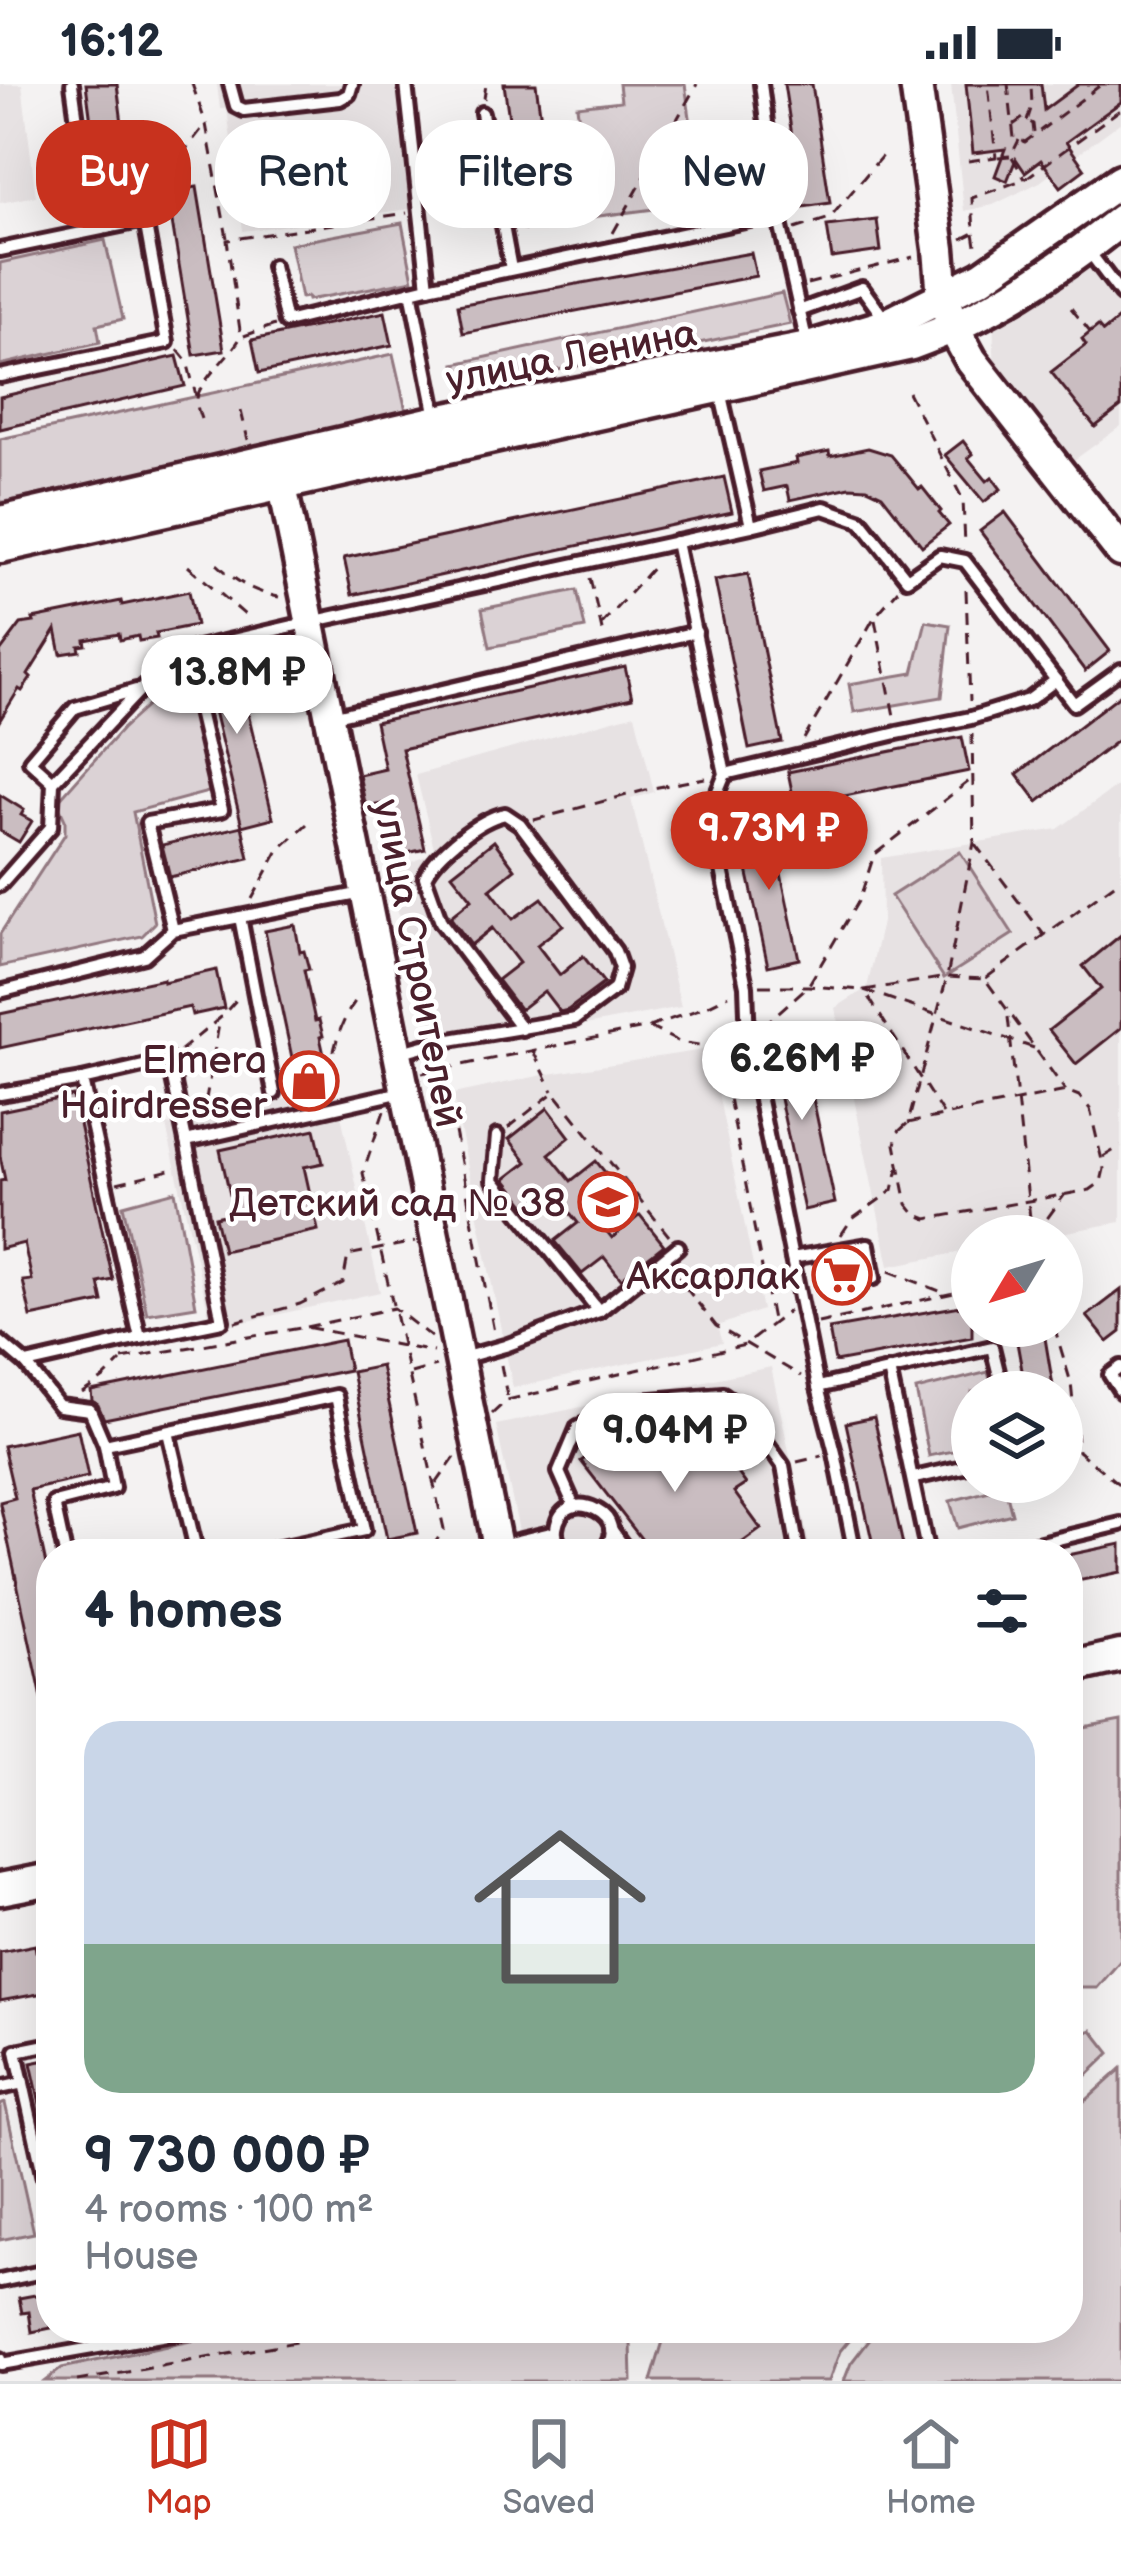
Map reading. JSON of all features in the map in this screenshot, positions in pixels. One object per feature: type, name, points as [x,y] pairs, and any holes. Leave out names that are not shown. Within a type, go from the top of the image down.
[{"type":"main road","points":[[916,84],[943,297],[954,329],[971,360],[1121,551]]},
{"type":"main road","name":"улица Ленина","points":[[0,548],[279,471],[436,421],[808,347],[888,324],[1012,259],[1121,180]]},
{"type":"main road","name":"улица Ленина","points":[[0,522],[719,388],[911,344],[954,329],[992,308],[1121,220]]},
{"type":"main road","points":[[1083,1664],[1121,1656]]},
{"type":"main road","points":[[0,1889],[36,1882]]},
{"type":"street","name":"улица Строителей","points":[[279,471],[299,624],[329,717],[373,891],[398,1079],[496,1539]]},
{"type":"lane","points":[[72,84],[92,230]]},
{"type":"lane","points":[[230,84],[236,106],[244,110],[340,99],[349,94],[352,84]]},
{"type":"lane","points":[[406,84],[415,166]]},
{"type":"lane","points":[[761,84],[766,120]]},
{"type":"lane","points":[[482,113],[511,269]]},
{"type":"lane","points":[[0,250],[103,228]]},
{"type":"lane","points":[[0,376],[166,342],[146,228]]},
{"type":"lane","points":[[422,228],[428,287]]},
{"type":"lane","points":[[273,266],[286,322],[710,228]]},
{"type":"lane","points":[[781,228],[808,347]]},
{"type":"lane","points":[[1086,248],[1121,294]]},
{"type":"lane","points":[[799,311],[862,288],[888,324]]},
{"type":"lane","points":[[411,291],[436,421]]},
{"type":"lane","points":[[719,388],[752,526]]},
{"type":"lane","points":[[0,885],[51,827],[53,782],[140,689],[185,651],[824,508],[861,521],[907,579],[940,556],[965,561],[1074,704],[1121,670]]},
{"type":"lane","points":[[676,542],[725,774],[710,811],[746,986],[748,1041],[853,1539]]},
{"type":"lane","points":[[329,717],[696,632]]},
{"type":"lane","points":[[172,930],[147,823],[222,810],[185,651]]},
{"type":"lane","points":[[725,774],[971,718],[1029,700],[1056,680]]},
{"type":"lane","points":[[53,782],[30,760],[75,709],[140,689]]},
{"type":"lane","points":[[193,1140],[330,1108],[398,1079],[438,1042],[522,1029],[575,1019],[615,989],[621,968],[615,951],[520,824],[505,814],[490,817],[432,862],[425,878],[441,922],[522,1029]]},
{"type":"lane","points":[[0,992],[144,956],[172,930],[373,891]]},
{"type":"lane","points":[[240,917],[274,1093]]},
{"type":"lane","points":[[0,1094],[170,1060],[193,1140],[191,1165],[222,1321],[26,1364]]},
{"type":"lane","points":[[82,1081],[140,1337]]},
{"type":"lane","points":[[497,1136],[493,1180],[599,1312]]},
{"type":"lane","points":[[792,1258],[868,1245],[874,1278]]},
{"type":"lane","points":[[459,1359],[599,1312],[678,1247]]},
{"type":"lane","points":[[0,1342],[26,1364],[59,1406],[89,1410],[105,1444],[113,1488],[54,1503],[62,1539]]},
{"type":"lane","points":[[818,1387],[992,1347],[998,1371]]},
{"type":"lane","points":[[1121,1366],[1110,1375],[1121,1392]]},
{"type":"lane","points":[[889,1370],[925,1539]]},
{"type":"lane","points":[[574,1506],[559,1472],[578,1427],[640,1401],[723,1394],[741,1407],[783,1466],[796,1539]]},
{"type":"lane","points":[[105,1444],[336,1396],[364,1530],[322,1539]]},
{"type":"lane","points":[[168,1432],[193,1539]]},
{"type":"lane","points":[[914,1478],[951,1470]]},
{"type":"lane","points":[[557,1539],[561,1516],[574,1506],[590,1505],[604,1514],[618,1539]]},
{"type":"lane","points":[[1058,1539],[1121,1524]]},
{"type":"lane","points":[[609,1539],[611,1529]]},
{"type":"lane","points":[[533,1539],[555,1532]]},
{"type":"lane","points":[[36,2047],[16,2051],[36,2142]]},
{"type":"lane","points":[[0,2088],[23,2083]]},
{"type":"lane","points":[[0,2281],[36,2273]]},
{"type":"lane","points":[[0,2359],[1,2364],[121,2343]]},
{"type":"path","points":[[604,250],[697,84]]},
{"type":"path","points":[[988,84],[996,157]]},
{"type":"path","points":[[1008,84],[1014,138],[1025,142],[1102,84]]},
{"type":"path","points":[[1027,121],[1032,106],[1030,84]]},
{"type":"path","points":[[191,86],[206,124],[241,337],[196,399]]},
{"type":"path","points":[[939,249],[974,233],[971,198],[1025,179],[1121,110]]},
{"type":"path","points":[[1012,125],[1023,118],[1033,124],[1034,135]]},
{"type":"path","points":[[191,141],[206,124]]},
{"type":"path","points":[[1011,156],[1019,140]]},
{"type":"path","points":[[782,233],[830,218],[886,151]]},
{"type":"path","points":[[1011,156],[1025,179]]},
{"type":"path","points":[[968,160],[1011,156]]},
{"type":"path","points":[[227,240],[415,212]]},
{"type":"path","points":[[793,288],[896,262]]},
{"type":"path","points":[[1071,308],[1090,332]]},
{"type":"path","points":[[241,337],[286,322]]},
{"type":"path","points":[[166,342],[187,361],[201,419]]},
{"type":"path","points":[[908,392],[963,500],[974,777],[974,843],[947,977],[908,1123]]},
{"type":"path","points":[[601,625],[676,542]]},
{"type":"path","points":[[586,562],[607,652]]},
{"type":"path","points":[[217,564],[256,592],[280,597],[299,624]]},
{"type":"path","points":[[188,566],[266,633]]},
{"type":"path","points":[[794,757],[874,618],[907,579]]},
{"type":"path","points":[[874,618],[897,733]]},
{"type":"path","points":[[520,824],[725,774]]},
{"type":"path","points":[[748,1041],[808,986],[860,898],[874,855],[974,777]]},
{"type":"path","points":[[240,917],[280,850],[307,824]]},
{"type":"path","points":[[974,843],[1044,935]]},
{"type":"path","points":[[373,891],[425,878]]},
{"type":"path","points":[[438,1539],[444,1529],[363,1173],[398,1079],[649,1027],[746,986],[864,990],[947,977],[985,979],[1121,879]]},
{"type":"path","points":[[985,979],[1066,1091]]},
{"type":"path","points":[[170,1060],[220,1018],[253,981]]},
{"type":"path","points":[[330,1108],[329,1075],[339,1039],[353,1004],[365,989]]},
{"type":"path","points":[[864,990],[1036,1048]]},
{"type":"path","points":[[864,990],[945,1116]]},
{"type":"path","points":[[1007,1012],[1031,1215]]},
{"type":"path","points":[[193,1140],[220,1018]]},
{"type":"path","points":[[649,1027],[679,1042],[720,1052],[773,1325]]},
{"type":"path","points":[[532,1051],[554,1093],[678,1247]]},
{"type":"path","points":[[443,1068],[507,1400]]},
{"type":"path","points":[[1066,1091],[1079,1096],[1090,1109],[1104,1169],[1101,1182],[1090,1190],[927,1219],[915,1214],[908,1204],[896,1144],[898,1132],[908,1123],[1066,1091]]},
{"type":"path","points":[[497,1136],[554,1093]]},
{"type":"path","points":[[1101,1158],[1121,1146]]},
{"type":"path","points":[[830,1251],[851,1220],[893,1190],[899,1161]]},
{"type":"path","points":[[107,1185],[191,1165]]},
{"type":"path","points":[[1050,1215],[1066,1194]]},
{"type":"path","points":[[224,1325],[300,1304],[343,1283],[348,1255],[434,1238]]},
{"type":"path","points":[[868,1245],[890,1273],[949,1294]]},
{"type":"path","points":[[663,1259],[716,1326],[818,1387]]},
{"type":"path","points":[[805,1326],[949,1294]]},
{"type":"path","points":[[434,1486],[474,1431],[507,1400],[746,1345],[800,1302]]},
{"type":"path","points":[[394,1308],[459,1359]]},
{"type":"path","points":[[122,1360],[394,1308]]},
{"type":"path","points":[[306,1327],[459,1359]]},
{"type":"path","points":[[1060,1347],[1071,1383],[1078,1451],[1121,1486]]},
{"type":"path","points":[[70,1400],[104,1378],[132,1351]]},
{"type":"path","points":[[409,1374],[459,1359]]},
{"type":"path","points":[[783,1466],[836,1453]]},
{"type":"path","points":[[77,2381],[290,2343]]},
{"type":"shaded area","points":[[0,84],[22,84],[36,196],[0,203]]},
{"type":"shaded area","points":[[217,84],[400,84],[415,208],[391,211],[391,120],[228,120],[227,109],[220,109]]},
{"type":"shaded area","points":[[619,84],[685,84],[690,120],[639,120],[639,211],[615,214],[615,120],[579,120],[577,106],[621,101]]},
{"type":"shaded area","points":[[951,84],[1121,84],[1121,122],[1040,182],[993,205],[964,211]]},
{"type":"shaded area","points":[[402,223],[413,280],[301,298],[290,244]]},
{"type":"shaded area","points":[[105,240],[123,319],[97,325],[100,342],[0,365],[0,263]]},
{"type":"shaded area","points":[[1086,248],[1121,294],[1121,426],[1059,471],[995,388],[993,308]]},
{"type":"shaded area","points":[[782,293],[790,324],[651,353],[648,341],[597,349],[598,362],[461,389],[455,364]]},
{"type":"shaded area","points":[[393,354],[407,415],[0,503],[0,439]]},
{"type":"shaded area","points":[[577,590],[585,628],[490,647],[482,609]]},
{"type":"shaded area","points":[[926,621],[950,625],[942,697],[854,712],[849,684],[913,673]]},
{"type":"shaded area","points":[[184,673],[212,791],[133,812],[155,923],[142,936],[0,967],[0,934],[65,834],[57,802],[122,729]]},
{"type":"shaded area","points":[[635,714],[654,792],[631,799],[681,1007],[441,1052],[386,873],[435,852],[416,775]]},
{"type":"shaded area","points":[[1121,783],[1121,1222],[1083,1229],[1083,1215],[951,1215],[951,1254],[889,1266],[835,1008],[867,988],[882,922],[881,858],[1058,829]]},
{"type":"shaded area","points":[[960,852],[1013,934],[944,978],[891,896]]},
{"type":"shaded area","name":"Детский сад № 38","points":[[709,1049],[762,1310],[717,1326],[722,1343],[513,1388],[453,1094]]},
{"type":"shaded area","points":[[335,1088],[380,1292],[212,1329],[166,1126]]},
{"type":"shaded area","points":[[175,1191],[196,1306],[147,1314],[123,1205]]},
{"type":"shaded area","points":[[771,1367],[808,1539],[521,1539],[496,1425]]},
{"type":"shaded area","points":[[951,1381],[951,1451],[929,1456],[916,1390]]},
{"type":"shaded area","points":[[950,1501],[1009,1503],[1012,1514],[958,1528]]},
{"type":"shaded area","points":[[1121,1721],[1121,1960],[1097,1988],[1083,1988],[1083,1728]]},
{"type":"shaded area","points":[[1092,2030],[1110,2053],[1083,2079],[1083,2033]]},
{"type":"shaded area","points":[[1121,2069],[1121,2381],[844,2381],[866,2343],[1083,2343],[1083,2103]]},
{"type":"shaded area","points":[[5,2103],[34,2233],[0,2240],[0,2105]]},
{"type":"shaded area","points":[[181,2343],[631,2343],[632,2381],[45,2381],[62,2368]]},
{"type":"shaded area","points":[[662,2343],[847,2343],[829,2381],[651,2381]]},
{"type":"building","points":[[86,84],[117,84],[122,120],[91,120]]},
{"type":"building","points":[[504,84],[536,84],[541,120],[509,120]]},
{"type":"building","points":[[784,84],[812,84],[830,203],[808,206],[808,120],[790,120]]},
{"type":"building","points":[[966,84],[1041,84],[1044,110],[1079,84],[1121,84],[1121,102],[1066,142],[1085,169],[1061,187],[1041,160],[1025,172],[1016,159],[1007,181],[995,176],[1005,149],[973,153]]},
{"type":"building","points":[[197,187],[224,350],[194,355],[173,228],[191,228],[191,188]]},
{"type":"building","points":[[877,220],[881,251],[832,258],[827,226]]},
{"type":"building","points":[[751,253],[756,276],[463,333],[458,305]]},
{"type":"building","points":[[385,312],[392,345],[259,373],[252,340]]},
{"type":"building","points":[[1121,317],[1121,407],[1095,427],[1051,372],[1086,345],[1082,339],[1098,326],[1103,332]]},
{"type":"building","points":[[177,356],[185,386],[0,429],[0,397]]},
{"type":"building","points":[[963,441],[973,454],[968,458],[987,481],[992,477],[1001,489],[984,502],[945,455]]},
{"type":"building","points":[[868,448],[891,455],[949,525],[922,546],[882,495],[867,488],[850,487],[790,500],[787,486],[764,491],[759,471],[829,451],[830,456]]},
{"type":"building","points":[[724,477],[732,512],[352,595],[344,558]]},
{"type":"building","points":[[1005,512],[1110,651],[1085,671],[980,531]]},
{"type":"building","points":[[748,574],[782,742],[749,749],[715,580]]},
{"type":"building","points":[[189,591],[196,625],[156,633],[157,638],[120,640],[119,634],[85,640],[80,651],[61,654],[56,630],[28,675],[31,678],[0,720],[0,652],[21,624]]},
{"type":"building","points":[[233,650],[273,818],[242,826],[201,657]]},
{"type":"building","points":[[625,667],[632,698],[402,749],[425,849],[394,856],[382,804],[366,807],[359,775],[385,769],[375,722]]},
{"type":"building","points":[[1121,694],[1121,738],[1038,802],[1017,774]]},
{"type":"building","points":[[962,737],[969,771],[795,806],[788,772]]},
{"type":"building","points":[[0,795],[32,821],[19,842],[0,831]]},
{"type":"building","points":[[770,821],[799,959],[768,966],[738,828]]},
{"type":"building","points":[[242,826],[249,858],[170,877],[162,845]]},
{"type":"building","points":[[494,841],[515,869],[490,889],[513,919],[542,898],[563,925],[537,945],[560,975],[583,956],[604,983],[568,1010],[560,1012],[544,991],[520,1010],[497,980],[519,963],[492,928],[471,945],[450,917],[472,899],[452,874]]},
{"type":"building","points":[[295,925],[309,969],[304,970],[331,1086],[291,1094],[286,1069],[294,1067],[265,931]]},
{"type":"building","points":[[1121,935],[1121,1028],[1076,1064],[1049,1030],[1101,989],[1083,966]]},
{"type":"building","points":[[216,970],[224,1008],[192,1015],[190,1007],[0,1048],[0,1014]]},
{"type":"building","points":[[800,1037],[835,1203],[804,1210],[768,1043]]},
{"type":"building","points":[[73,1096],[113,1280],[99,1283],[103,1302],[31,1317],[23,1281],[32,1280],[24,1243],[0,1249],[0,1181],[5,1180],[0,1111]]},
{"type":"building","points":[[548,1108],[570,1137],[549,1154],[571,1181],[596,1161],[620,1191],[592,1213],[612,1238],[640,1215],[664,1245],[621,1279],[604,1257],[582,1274],[555,1241],[578,1223],[552,1190],[529,1209],[505,1179],[527,1162],[509,1139]]},
{"type":"building","points":[[315,1129],[323,1163],[304,1167],[318,1230],[223,1251],[215,1217],[234,1213],[220,1150]]},
{"type":"building","name":"Аксарлак","points":[[860,1256],[868,1290],[824,1298],[817,1264]]},
{"type":"building","points":[[1121,1290],[1121,1332],[1108,1342],[1087,1316]]},
{"type":"building","points":[[951,1308],[951,1341],[835,1362],[829,1329]]},
{"type":"building","points":[[343,1340],[349,1370],[104,1419],[92,1401],[91,1391]]},
{"type":"building","points":[[1018,1347],[1046,1347],[1050,1371],[1022,1371]]},
{"type":"building","points":[[381,1366],[417,1533],[387,1539],[352,1372]]},
{"type":"building","points":[[874,1417],[902,1539],[872,1539],[846,1423]]},
{"type":"building","points":[[685,1426],[712,1462],[724,1454],[746,1484],[734,1492],[761,1529],[747,1539],[641,1539],[581,1461],[611,1440],[620,1453],[648,1433],[658,1446]]},
{"type":"building","points":[[78,1430],[88,1477],[30,1490],[40,1539],[36,1539],[36,1670],[0,1504],[15,1498],[3,1446]]},
{"type":"building","points":[[1121,1544],[1121,1572],[1083,1580],[1083,1552]]},
{"type":"building","points":[[35,1945],[36,1994],[0,2001],[0,1952]]},
{"type":"building","points":[[36,2295],[36,2331],[32,2332],[29,2312],[22,2313],[19,2298]]},
{"type":"place","name":"Elmera Hairdresser","points":[[309,1081]]},
{"type":"place","name":"Детский сад № 38","points":[[608,1202]]},
{"type":"place","name":"Аксарлак","points":[[842,1275]]}]
